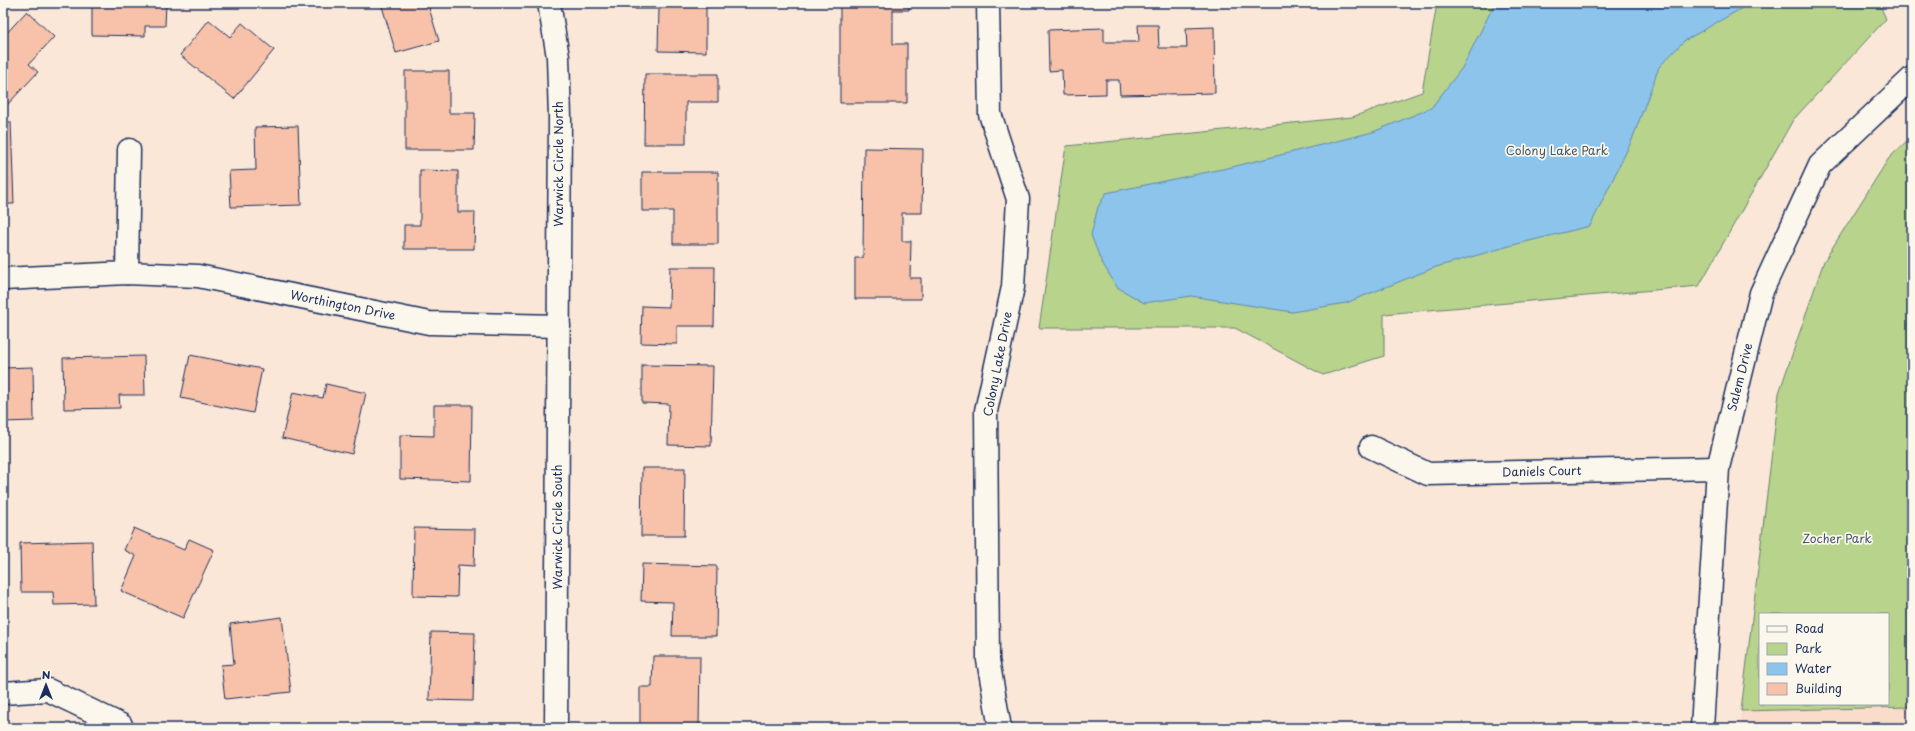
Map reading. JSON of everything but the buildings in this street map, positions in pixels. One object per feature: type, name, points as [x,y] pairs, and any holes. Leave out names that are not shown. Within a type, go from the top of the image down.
[{"type":"street","name":"Warwick Circle North","points":[[549,3],[558,57],[560,110],[559,326]]},
{"type":"street","name":"Colony Lake Drive","points":[[988,3],[990,114],[1018,200],[1013,287],[986,411],[988,660],[1000,728]]},
{"type":"street","name":"Salem Drive","points":[[1702,728],[1718,468],[1761,293],[1820,165],[1912,78]]},
{"type":"street","points":[[127,273],[128,150]]},
{"type":"street","name":"Worthington Drive","points":[[3,279],[127,273],[198,276],[429,323],[559,326]]},
{"type":"street","name":"Warwick Circle South","points":[[556,728],[559,326]]},
{"type":"street","name":"Daniels Court","points":[[1371,447],[1428,474],[1718,468]]},
{"type":"street","points":[[3,693],[48,690],[121,725]]},
{"type":"shaded area","points":[[1912,707],[1912,728],[1742,728],[1741,711]]},
{"type":"green space","name":"Colony Lake Park","points":[[1437,3],[1879,3],[1886,19],[1793,120],[1699,286],[1384,314],[1384,356],[1323,375],[1235,328],[1039,328],[1066,146],[1352,117],[1422,92]]},
{"type":"green space","name":"Zocher Park","points":[[1912,136],[1912,707],[1741,711],[1779,393],[1824,261],[1889,158]]},
{"type":"water","points":[[1495,3],[1751,3],[1684,41],[1659,67],[1632,140],[1590,226],[1513,245],[1436,267],[1346,303],[1292,312],[1191,296],[1144,303],[1117,287],[1101,261],[1091,235],[1098,207],[1106,193],[1232,167],[1373,132],[1431,108],[1462,68]]}]
